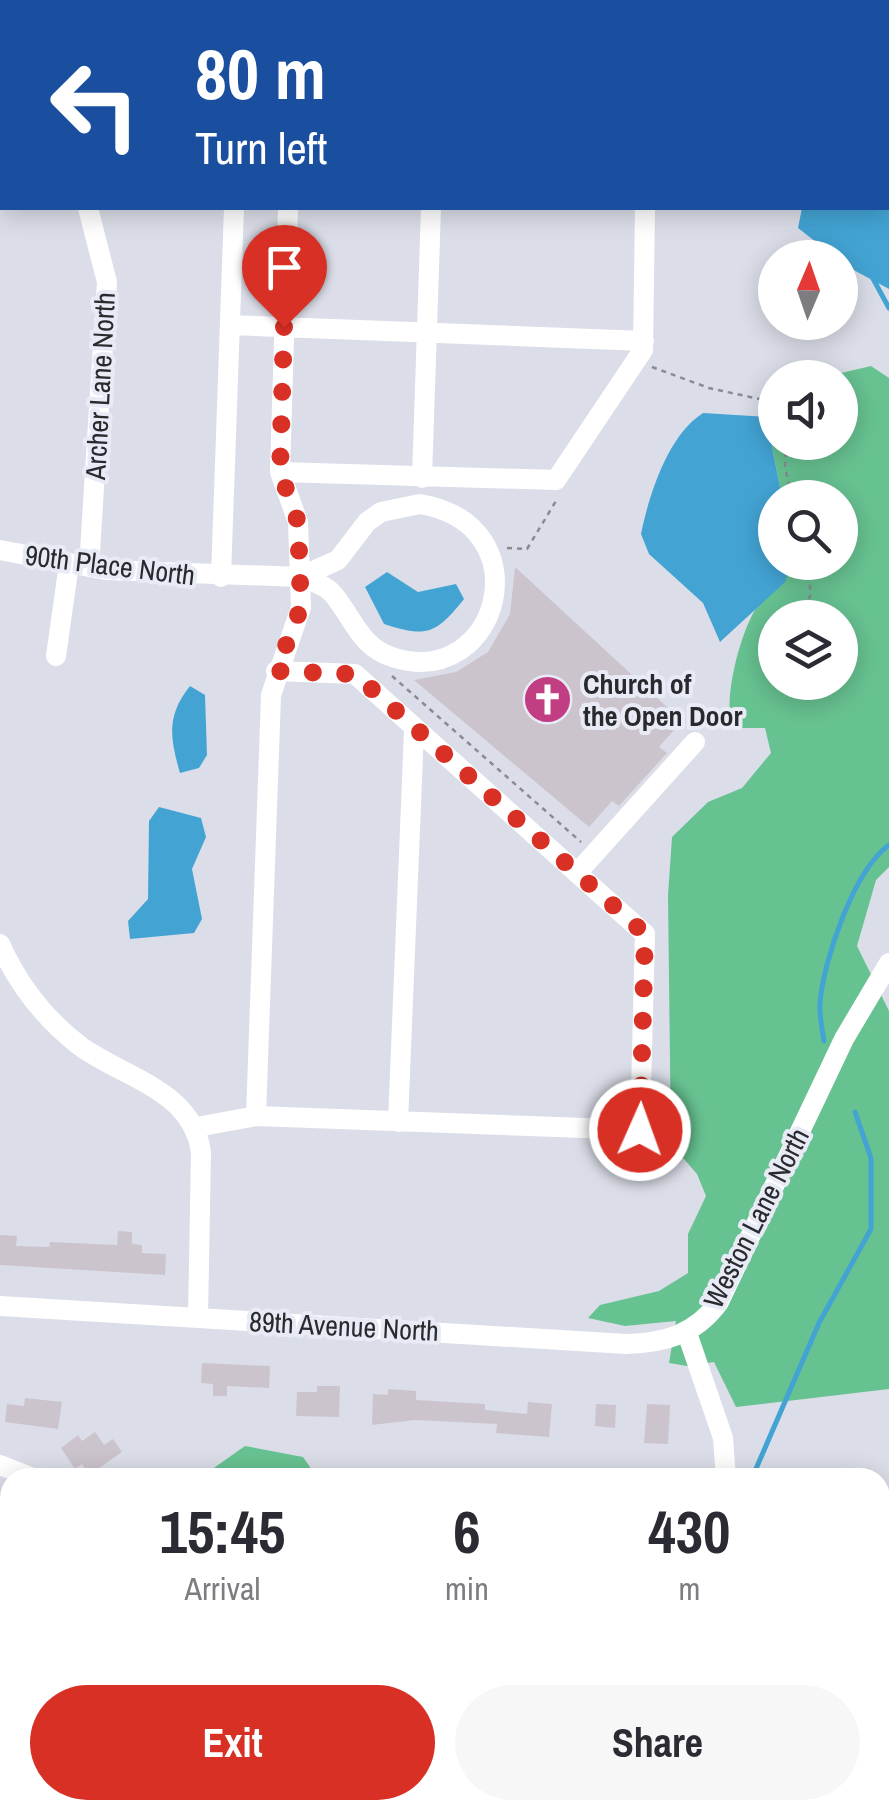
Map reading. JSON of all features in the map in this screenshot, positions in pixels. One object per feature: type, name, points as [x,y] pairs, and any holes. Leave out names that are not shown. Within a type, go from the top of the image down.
[{"type":"street","name":"Archer Lane North","points":[[56,656],[79,566],[107,282],[89,210]]},
{"type":"street","points":[[221,577],[234,210]]},
{"type":"street","points":[[256,1116],[270,706],[276,671],[301,607],[298,522],[280,472],[288,210]]},
{"type":"street","points":[[422,478],[430,210]]},
{"type":"street","points":[[280,472],[556,480],[640,351],[645,210]]},
{"type":"street","points":[[230,325],[426,332],[640,351]]},
{"type":"street","points":[[420,504],[443,508],[476,528],[490,552],[496,580],[493,606],[475,637],[458,651],[415,662],[378,652],[364,641],[332,592],[300,577],[338,560],[367,522],[381,512],[420,504]]},
{"type":"street","name":"90th Place North","points":[[0,550],[79,566],[221,577],[300,577]]},
{"type":"street","points":[[197,1127],[256,1116],[640,1130],[645,934],[414,732],[355,674],[276,671]]},
{"type":"street","points":[[398,1122],[414,732]]},
{"type":"street","points":[[576,873],[695,742]]},
{"type":"street","points":[[0,944],[20,983],[46,1016],[112,1067],[182,1106],[197,1127],[201,1152],[198,1318]]},
{"type":"street","name":"Weston Lane North","points":[[725,1468],[723,1438],[686,1333],[719,1302],[844,1039],[889,964]]},
{"type":"street","name":"89th Avenue North","points":[[0,1306],[626,1344],[655,1343],[686,1333]]},
{"type":"path","points":[[640,351],[709,388],[758,399]]},
{"type":"path","points":[[499,544],[526,549],[555,504],[556,480]]},
{"type":"path","points":[[386,670],[594,854]]},
{"type":"green space","points":[[871,366],[889,378],[889,867],[876,880],[857,946],[889,1011],[889,1389],[736,1407],[714,1362],[687,1366],[669,1363],[676,1321],[625,1326],[588,1318],[600,1305],[659,1291],[688,1273],[688,1234],[706,1196],[697,1174],[671,1144],[668,895],[672,837],[708,802],[742,788],[771,753],[765,728],[732,728],[730,715],[735,665],[758,605],[758,700],[858,700],[858,600],[762,600],[781,580],[858,580],[858,480],[779,480],[775,460],[858,460],[858,369]]},
{"type":"green space","points":[[245,1446],[303,1457],[311,1468],[214,1468]]},
{"type":"water","points":[[802,210],[889,210],[889,289],[858,272],[858,240],[813,240],[798,228]]},
{"type":"water","points":[[703,413],[758,416],[758,460],[775,460],[779,480],[758,480],[758,580],[785,582],[766,600],[758,600],[758,607],[720,642],[703,603],[649,554],[641,534],[655,484],[670,451]]},
{"type":"water","points":[[387,572],[418,592],[456,584],[464,599],[446,620],[430,630],[411,631],[384,624],[365,587]]},
{"type":"water","points":[[190,686],[205,695],[207,755],[199,768],[180,773],[172,728],[177,707]]},
{"type":"water","points":[[159,807],[201,818],[206,837],[192,869],[202,919],[194,933],[130,939],[128,921],[148,899],[149,821]]},
{"type":"building","name":"Church of the Open Door","points":[[515,567],[682,721],[659,747],[667,753],[619,806],[612,801],[589,827],[414,680],[456,672],[488,652],[510,614]]},
{"type":"building","points":[[118,1231],[132,1232],[132,1244],[142,1245],[142,1253],[166,1254],[165,1275],[0,1265],[0,1235],[17,1236],[16,1246],[49,1247],[50,1242],[117,1245]]},
{"type":"building","points":[[202,1363],[270,1366],[269,1388],[227,1386],[227,1396],[213,1396],[213,1384],[201,1383]]},
{"type":"building","points":[[317,1386],[340,1386],[339,1417],[296,1416],[297,1392],[317,1392]]},
{"type":"building","points":[[388,1389],[416,1391],[416,1400],[485,1404],[485,1410],[527,1414],[528,1402],[552,1404],[549,1437],[496,1433],[497,1424],[415,1420],[372,1425],[373,1394],[388,1395]]},
{"type":"building","points":[[25,1398],[62,1402],[58,1429],[5,1422],[7,1404],[24,1406]]},
{"type":"building","points":[[596,1404],[616,1405],[615,1428],[595,1426]]},
{"type":"building","points":[[647,1404],[670,1405],[668,1444],[644,1443]]},
{"type":"building","points":[[95,1432],[104,1445],[113,1439],[122,1452],[99,1468],[85,1468],[82,1464],[74,1468],[61,1448],[78,1435],[82,1441]]},
{"type":"waterway","points":[[871,275],[889,308]]},
{"type":"waterway","points":[[824,1041],[820,1002],[834,940],[864,874],[889,845]]},
{"type":"waterway","points":[[756,1468],[819,1323],[871,1229],[871,1158],[855,1112]]},
{"type":"place","name":"Church of the Open Door","points":[[548,700]]},
{"type":"route","points":[[284,327],[280,472],[298,522],[301,607],[276,671],[355,674],[414,732],[645,934],[640,1130]]}]
